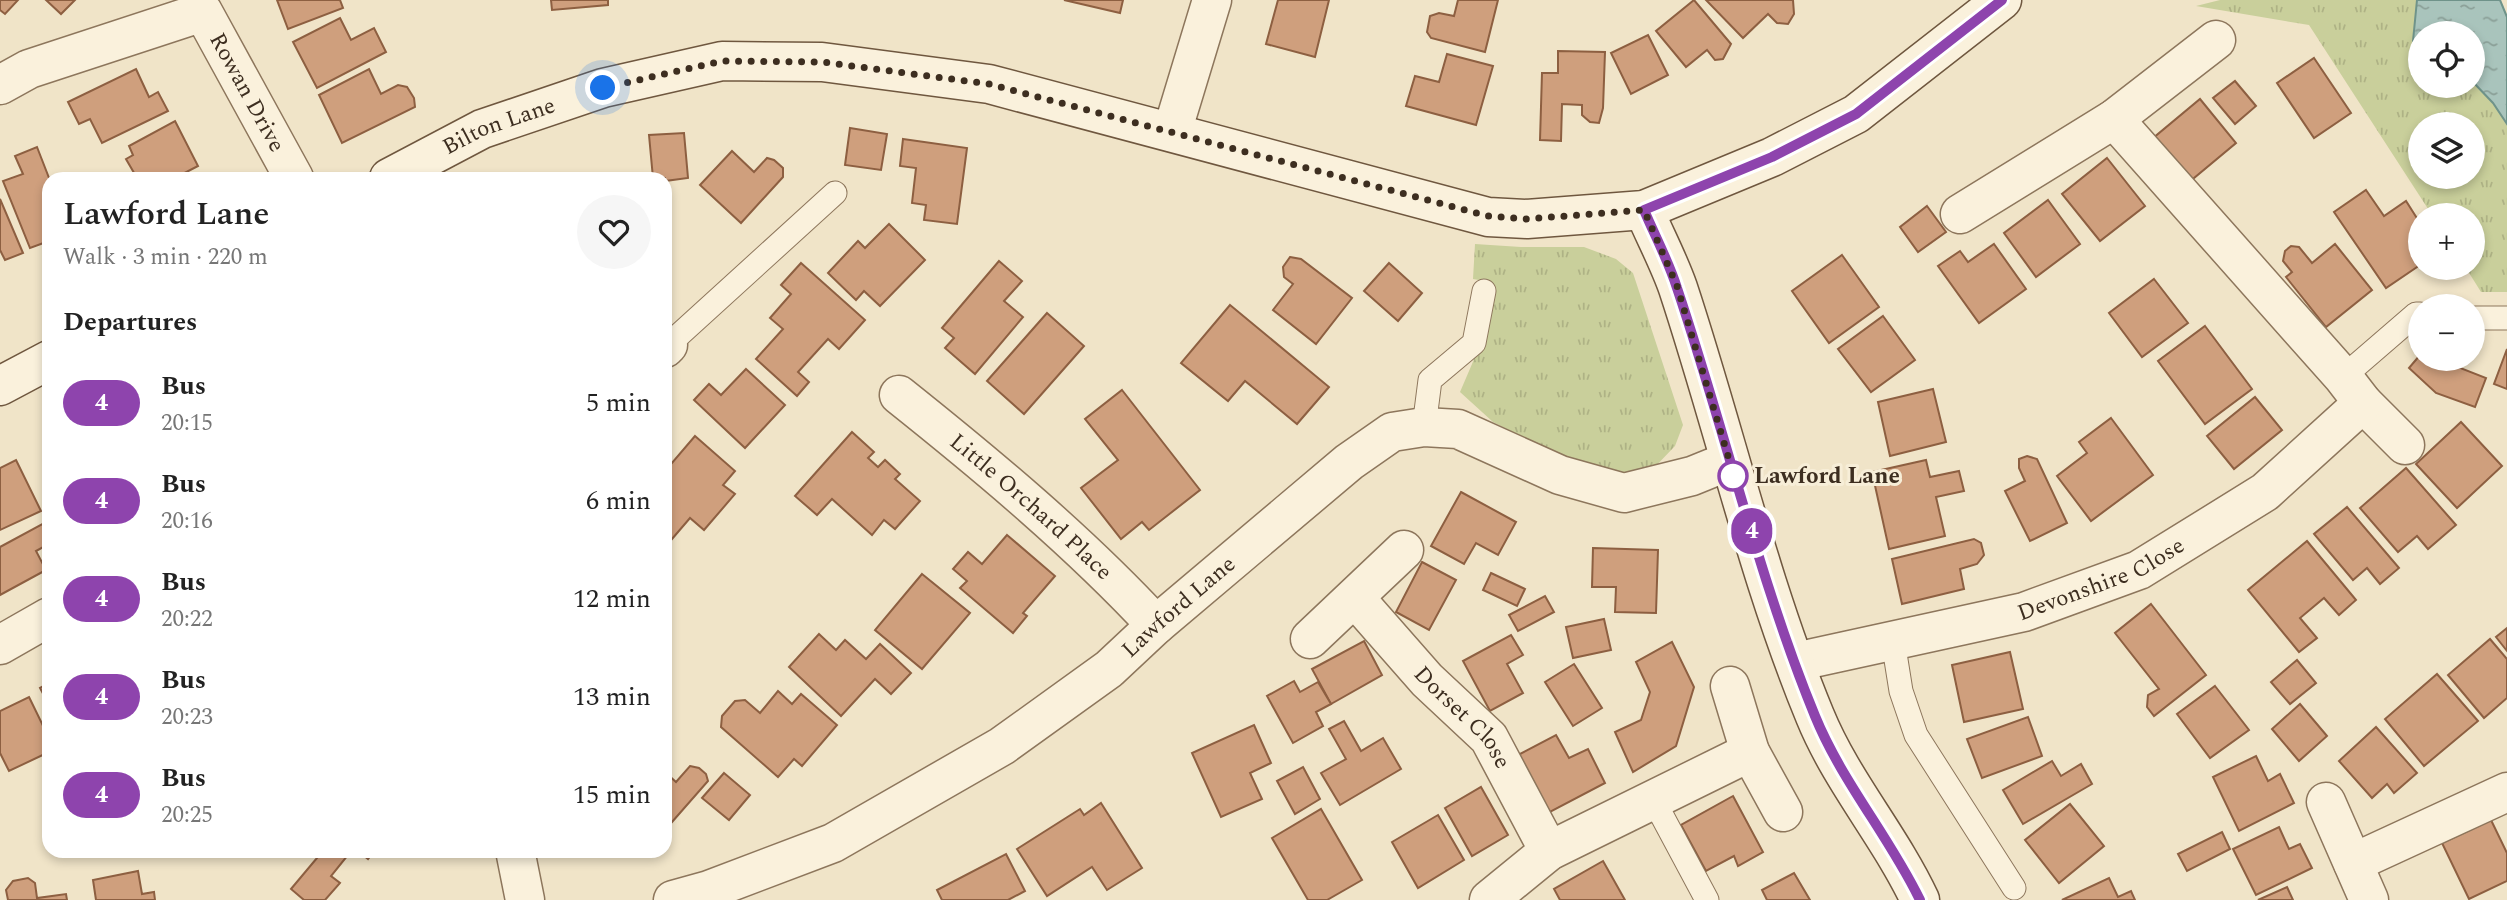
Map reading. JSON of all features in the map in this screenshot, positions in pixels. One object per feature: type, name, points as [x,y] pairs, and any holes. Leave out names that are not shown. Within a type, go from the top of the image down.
[{"type":"street","points":[[1172,132],[1212,0]]},
{"type":"street","points":[[1920,900],[1907,874],[1843,774],[1816,718],[1728,461],[1677,286],[1644,210],[1772,157],[1856,114],[2002,0]]},
{"type":"street","name":"Rowan Drive","points":[[0,85],[29,69],[202,6],[291,172]]},
{"type":"street","points":[[1959,214],[2114,119],[2216,40]]},
{"type":"street","name":"Bilton Lane","points":[[400,172],[482,128],[603,88],[722,61],[822,62],[989,84],[1488,216],[1527,219],[1644,210]]},
{"type":"street","points":[[2114,119],[2353,390],[2405,445]]},
{"type":"street","points":[[0,386],[42,364]]},
{"type":"street","name":"Devonshire Close","points":[[1795,662],[2024,612],[2139,570],[2265,492],[2353,390]]},
{"type":"street","name":"Little Orchard Place","points":[[899,395],[953,438],[1125,591],[1156,625]]},
{"type":"street","name":"Lawford Lane","points":[[673,900],[709,890],[833,843],[1002,746],[1109,669],[1156,625],[1349,462],[1392,432],[1424,427],[1458,429],[1560,475],[1625,492],[1692,476],[1728,461]]},
{"type":"street","points":[[1310,639],[1404,550]]},
{"type":"street","name":"Dorset Close","points":[[1355,598],[1427,680],[1489,738],[1549,851]]},
{"type":"street","points":[[0,645],[42,621]]},
{"type":"street","points":[[1730,686],[1750,752],[1783,813]]},
{"type":"street","points":[[1489,900],[1549,851],[1750,752]]},
{"type":"street","points":[[2353,863],[2507,792]]},
{"type":"street","points":[[2326,802],[2369,900]]},
{"type":"street","points":[[517,858],[525,900]]},
{"type":"lane","points":[[672,342],[835,193]]},
{"type":"lane","points":[[1424,427],[1430,380],[1474,343],[1484,291]]},
{"type":"lane","points":[[2485,318],[2507,318]]},
{"type":"lane","points":[[2353,390],[2408,324]]},
{"type":"lane","points":[[1893,641],[1901,691],[1916,735],[2014,888]]},
{"type":"lane","points":[[1653,799],[1707,900]]},
{"type":"green space","points":[[2220,0],[2417,0],[2415,21],[2408,21],[2408,98],[2485,98],[2485,95],[2507,124],[2507,292],[2481,292],[2474,280],[2485,280],[2485,203],[2424,203],[2415,189],[2485,189],[2485,112],[2408,112],[2408,178],[2309,25],[2196,6]]},
{"type":"green space","points":[[1475,244],[1584,247],[1616,259],[1633,273],[1683,425],[1675,446],[1651,471],[1609,474],[1542,447],[1493,422],[1460,392],[1487,329],[1490,282],[1473,279]]},
{"type":"water","points":[[2417,0],[2500,0],[2507,17],[2507,124],[2485,95],[2485,21],[2415,21]]},
{"type":"building","points":[[0,0],[18,0],[5,14],[0,10]]},
{"type":"building","points":[[46,0],[75,0],[61,14]]},
{"type":"building","points":[[277,0],[340,0],[343,8],[288,29]]},
{"type":"building","points":[[551,0],[608,0],[608,5],[552,10]]},
{"type":"building","points":[[1064,0],[1123,0],[1120,13]]},
{"type":"building","points":[[1278,0],[1329,0],[1315,57],[1266,44]]},
{"type":"building","points":[[1458,0],[1498,0],[1485,52],[1431,38],[1427,32],[1430,16],[1439,13],[1454,16]]},
{"type":"building","points":[[1694,0],[1731,44],[1723,59],[1715,60],[1707,50],[1686,67],[1656,31]]},
{"type":"building","points":[[1706,0],[1793,0],[1794,14],[1788,24],[1777,23],[1768,14],[1743,38]]},
{"type":"building","points":[[340,18],[351,40],[374,28],[386,52],[317,88],[293,42]]},
{"type":"building","points":[[1648,35],[1668,75],[1631,94],[1611,53]]},
{"type":"building","points":[[1558,51],[1605,52],[1603,108],[1599,123],[1590,122],[1582,115],[1582,105],[1562,104],[1561,141],[1540,140],[1542,73],[1558,73]]},
{"type":"building","points":[[1447,54],[1493,66],[1476,125],[1406,106],[1415,76],[1439,82]]},
{"type":"building","points":[[2314,58],[2351,113],[2314,138],[2277,83]]},
{"type":"building","points":[[136,69],[149,97],[158,92],[168,111],[102,143],[90,119],[79,124],[68,102]]},
{"type":"building","points":[[369,69],[381,94],[398,85],[407,87],[414,98],[415,107],[342,143],[319,95]]},
{"type":"building","points":[[2235,81],[2256,106],[2235,124],[2213,98]]},
{"type":"building","points":[[2200,99],[2236,143],[2188,183],[2152,139]]},
{"type":"building","points":[[175,121],[198,166],[186,172],[134,172],[126,159],[133,155],[129,146]]},
{"type":"building","points":[[850,128],[887,134],[881,170],[845,165]]},
{"type":"building","points":[[684,133],[688,178],[672,180],[672,172],[652,172],[649,135]]},
{"type":"building","points":[[903,139],[967,148],[957,224],[924,220],[926,205],[912,203],[916,168],[900,166]]},
{"type":"building","points":[[37,147],[47,172],[42,172],[42,244],[30,248],[3,181],[23,174],[15,156]]},
{"type":"building","points":[[732,151],[754,172],[767,158],[783,168],[783,177],[741,223],[700,185]]},
{"type":"building","points":[[2107,158],[2145,206],[2100,241],[2062,194]]},
{"type":"building","points":[[2366,190],[2384,216],[2406,201],[2408,273],[2386,288],[2334,212]]},
{"type":"building","points":[[0,199],[23,253],[5,260],[0,250]]},
{"type":"building","points":[[2048,200],[2080,244],[2036,277],[2004,233]]},
{"type":"building","points":[[1927,206],[1946,232],[1918,252],[1900,227]]},
{"type":"building","points":[[889,224],[925,260],[880,306],[864,291],[856,300],[828,273],[858,241],[865,248]]},
{"type":"building","points":[[1994,244],[2026,289],[1979,323],[1938,266],[1960,251],[1968,262]]},
{"type":"building","points":[[2335,244],[2372,290],[2326,327],[2286,277],[2292,272],[2283,261],[2285,251],[2291,246],[2299,247],[2312,263]]},
{"type":"building","points":[[1842,255],[1879,307],[1829,343],[1792,291]]},
{"type":"building","points":[[1290,257],[1301,259],[1352,298],[1316,344],[1273,310],[1293,284],[1284,277],[1283,267]]},
{"type":"building","points":[[999,261],[1022,281],[1004,301],[1023,317],[975,374],[945,348],[954,338],[942,328]]},
{"type":"building","points":[[801,263],[865,320],[839,349],[828,339],[798,372],[809,382],[797,396],[756,359],[783,329],[770,318],[791,294],[781,285]]},
{"type":"building","points":[[1389,263],[1422,293],[1398,321],[1364,291]]},
{"type":"building","points":[[2154,279],[2188,323],[2142,357],[2109,313]]},
{"type":"building","points":[[1230,305],[1329,387],[1297,424],[1245,381],[1228,401],[1181,363]]},
{"type":"building","points":[[1047,313],[1084,346],[1024,414],[987,381]]},
{"type":"building","points":[[1883,316],[1915,360],[1871,392],[1838,349]]},
{"type":"building","points":[[2205,326],[2252,389],[2205,424],[2158,361]]},
{"type":"building","points":[[2507,349],[2507,389],[2494,384]]},
{"type":"building","points":[[746,369],[785,405],[745,448],[694,400],[709,384],[721,395]]},
{"type":"building","points":[[2412,371],[2468,371],[2486,378],[2475,407],[2436,393]]},
{"type":"building","points":[[1933,389],[1946,442],[1890,456],[1878,402]]},
{"type":"building","points":[[1122,390],[1200,490],[1149,530],[1142,522],[1121,539],[1081,488],[1118,460],[1085,419]]},
{"type":"building","points":[[2255,397],[2282,430],[2234,469],[2207,436]]},
{"type":"building","points":[[2111,418],[2153,475],[2091,521],[2057,476],[2087,453],[2079,442]]},
{"type":"building","points":[[2461,422],[2502,466],[2457,508],[2416,464]]},
{"type":"building","points":[[852,432],[874,452],[868,458],[878,467],[885,460],[900,474],[895,479],[920,501],[895,529],[884,520],[872,535],[832,499],[817,515],[795,496]]},
{"type":"building","points":[[695,436],[735,471],[723,485],[735,494],[704,530],[690,518],[672,539],[672,463]]},
{"type":"building","points":[[2027,456],[2037,459],[2067,523],[2030,541],[2005,491],[2025,481],[2019,468],[2019,459]]},
{"type":"building","points":[[16,460],[41,511],[0,530],[0,468]]},
{"type":"building","points":[[1926,460],[1930,477],[1959,471],[1964,491],[1936,497],[1945,536],[1889,549],[1872,472]]},
{"type":"building","points":[[2406,468],[2456,525],[2428,549],[2417,536],[2398,552],[2360,508]]},
{"type":"building","points":[[1461,492],[1516,522],[1498,555],[1476,543],[1464,564],[1431,546]]},
{"type":"building","points":[[2347,507],[2399,568],[2380,584],[2367,568],[2353,580],[2314,534]]},
{"type":"building","points":[[42,524],[42,548],[36,551],[42,562],[42,572],[0,595],[0,547]]},
{"type":"building","points":[[1007,535],[1055,576],[1023,613],[1027,616],[1013,633],[960,588],[967,581],[953,569],[968,552],[982,564]]},
{"type":"building","points":[[1974,539],[1981,543],[1984,555],[1977,564],[1960,569],[1964,589],[1902,604],[1892,559]]},
{"type":"building","points":[[2307,541],[2356,600],[2339,615],[2324,598],[2300,618],[2317,638],[2299,652],[2248,590]]},
{"type":"building","points":[[1593,548],[1658,550],[1656,613],[1615,612],[1616,587],[1592,587]]},
{"type":"building","points":[[1422,562],[1456,580],[1429,630],[1396,612]]},
{"type":"building","points":[[1491,573],[1525,589],[1517,606],[1483,590]]},
{"type":"building","points":[[922,574],[970,613],[922,669],[875,630]]},
{"type":"building","points":[[1545,596],[1554,612],[1518,631],[1509,615]]},
{"type":"building","points":[[2151,604],[2206,675],[2154,716],[2147,707],[2148,695],[2159,689],[2115,633]]},
{"type":"building","points":[[1604,619],[1611,650],[1573,658],[1566,627]]},
{"type":"building","points":[[2507,628],[2507,651],[2496,637]]},
{"type":"building","points":[[819,634],[836,650],[845,640],[866,659],[880,644],[911,673],[891,694],[875,679],[841,716],[789,667]]},
{"type":"building","points":[[1511,635],[1523,655],[1507,664],[1523,693],[1490,711],[1463,661]]},
{"type":"building","points":[[2490,639],[2507,659],[2507,698],[2484,718],[2448,675]]},
{"type":"building","points":[[1364,641],[1382,675],[1331,704],[1312,669]]},
{"type":"building","points":[[1672,642],[1694,687],[1676,746],[1633,772],[1615,732],[1641,720],[1650,692],[1636,662]]},
{"type":"building","points":[[2010,652],[2023,709],[1964,722],[1952,665]]},
{"type":"building","points":[[2297,660],[2316,683],[2290,704],[2271,682]]},
{"type":"building","points":[[1574,664],[1602,708],[1573,726],[1545,682]]},
{"type":"building","points":[[2437,674],[2478,721],[2424,766],[2385,719]]},
{"type":"building","points":[[1294,681],[1300,692],[1318,682],[1331,704],[1316,712],[1323,726],[1293,743],[1267,696]]},
{"type":"building","points":[[2215,686],[2249,730],[2210,758],[2177,714]]},
{"type":"building","points":[[778,691],[792,704],[801,694],[837,725],[802,766],[794,759],[778,777],[721,727],[722,716],[735,701],[745,700],[760,713]]},
{"type":"building","points":[[29,697],[42,724],[42,755],[9,771],[0,753],[0,711]]},
{"type":"building","points":[[2300,704],[2327,736],[2299,761],[2272,729]]},
{"type":"building","points":[[2028,717],[2042,756],[1982,778],[1967,739]]},
{"type":"building","points":[[1344,721],[1361,751],[1383,738],[1401,769],[1340,805],[1321,773],[1346,759],[1329,729]]},
{"type":"building","points":[[1254,725],[1271,763],[1250,773],[1262,799],[1221,817],[1192,753]]},
{"type":"building","points":[[2376,727],[2417,773],[2394,793],[2387,784],[2372,798],[2339,761]]},
{"type":"building","points":[[1556,735],[1569,758],[1588,749],[1605,783],[1548,813],[1518,755]]},
{"type":"building","points":[[2256,756],[2268,781],[2280,774],[2294,803],[2239,831],[2213,777]]},
{"type":"building","points":[[2052,761],[2061,776],[2081,764],[2092,784],[2023,824],[2003,790]]},
{"type":"building","points":[[690,766],[699,768],[706,774],[708,781],[672,822],[672,778],[676,782]]},
{"type":"building","points":[[1303,767],[1320,799],[1295,814],[1277,781]]},
{"type":"building","points":[[724,773],[750,795],[729,820],[702,798]]},
{"type":"building","points":[[1481,787],[1508,835],[1472,856],[1445,808]]},
{"type":"building","points":[[1733,796],[1763,852],[1738,866],[1734,856],[1706,871],[1681,825]]},
{"type":"building","points":[[1101,803],[1142,868],[1107,890],[1092,867],[1047,896],[1017,849],[1080,809],[1084,815]]},
{"type":"building","points":[[2070,804],[2104,846],[2059,883],[2025,840]]},
{"type":"building","points":[[1321,809],[1362,880],[1327,900],[1308,900],[1272,838]]},
{"type":"building","points":[[1438,815],[1464,860],[1418,888],[1392,842]]},
{"type":"building","points":[[2491,820],[2507,853],[2507,881],[2469,899],[2442,843]]},
{"type":"building","points":[[2279,827],[2289,849],[2300,844],[2312,868],[2256,895],[2233,849]]},
{"type":"building","points":[[2222,832],[2230,849],[2187,871],[2178,854]]},
{"type":"building","points":[[1006,854],[1025,891],[1008,900],[942,900],[937,890]]},
{"type":"building","points":[[317,858],[346,858],[331,876],[340,883],[325,900],[304,900],[291,889]]},
{"type":"building","points":[[1603,861],[1625,900],[1560,900],[1554,889]]},
{"type":"building","points":[[138,871],[142,894],[154,892],[155,900],[96,900],[93,880]]},
{"type":"building","points":[[1794,873],[1810,900],[1767,900],[1762,890]]},
{"type":"building","points":[[28,878],[35,883],[37,898],[66,894],[67,900],[8,900],[6,890],[13,881]]},
{"type":"building","points":[[2109,878],[2118,897],[2131,891],[2135,900],[2062,900]]},
{"type":"building","points":[[2287,887],[2293,900],[2258,900]]},
{"type":"bus line","name":"4","points":[[1920,900],[1874,820],[1843,774],[1816,718],[1728,461],[1677,286],[1644,210],[1772,157],[1856,114],[2002,0]]},
{"type":"place","name":"Lawford Lane","points":[[1733,476]]},
{"type":"route","points":[[603,88],[722,61],[822,62],[989,84],[1488,216],[1527,219],[1644,210],[1677,286],[1737,486],[1733,476]]}]
